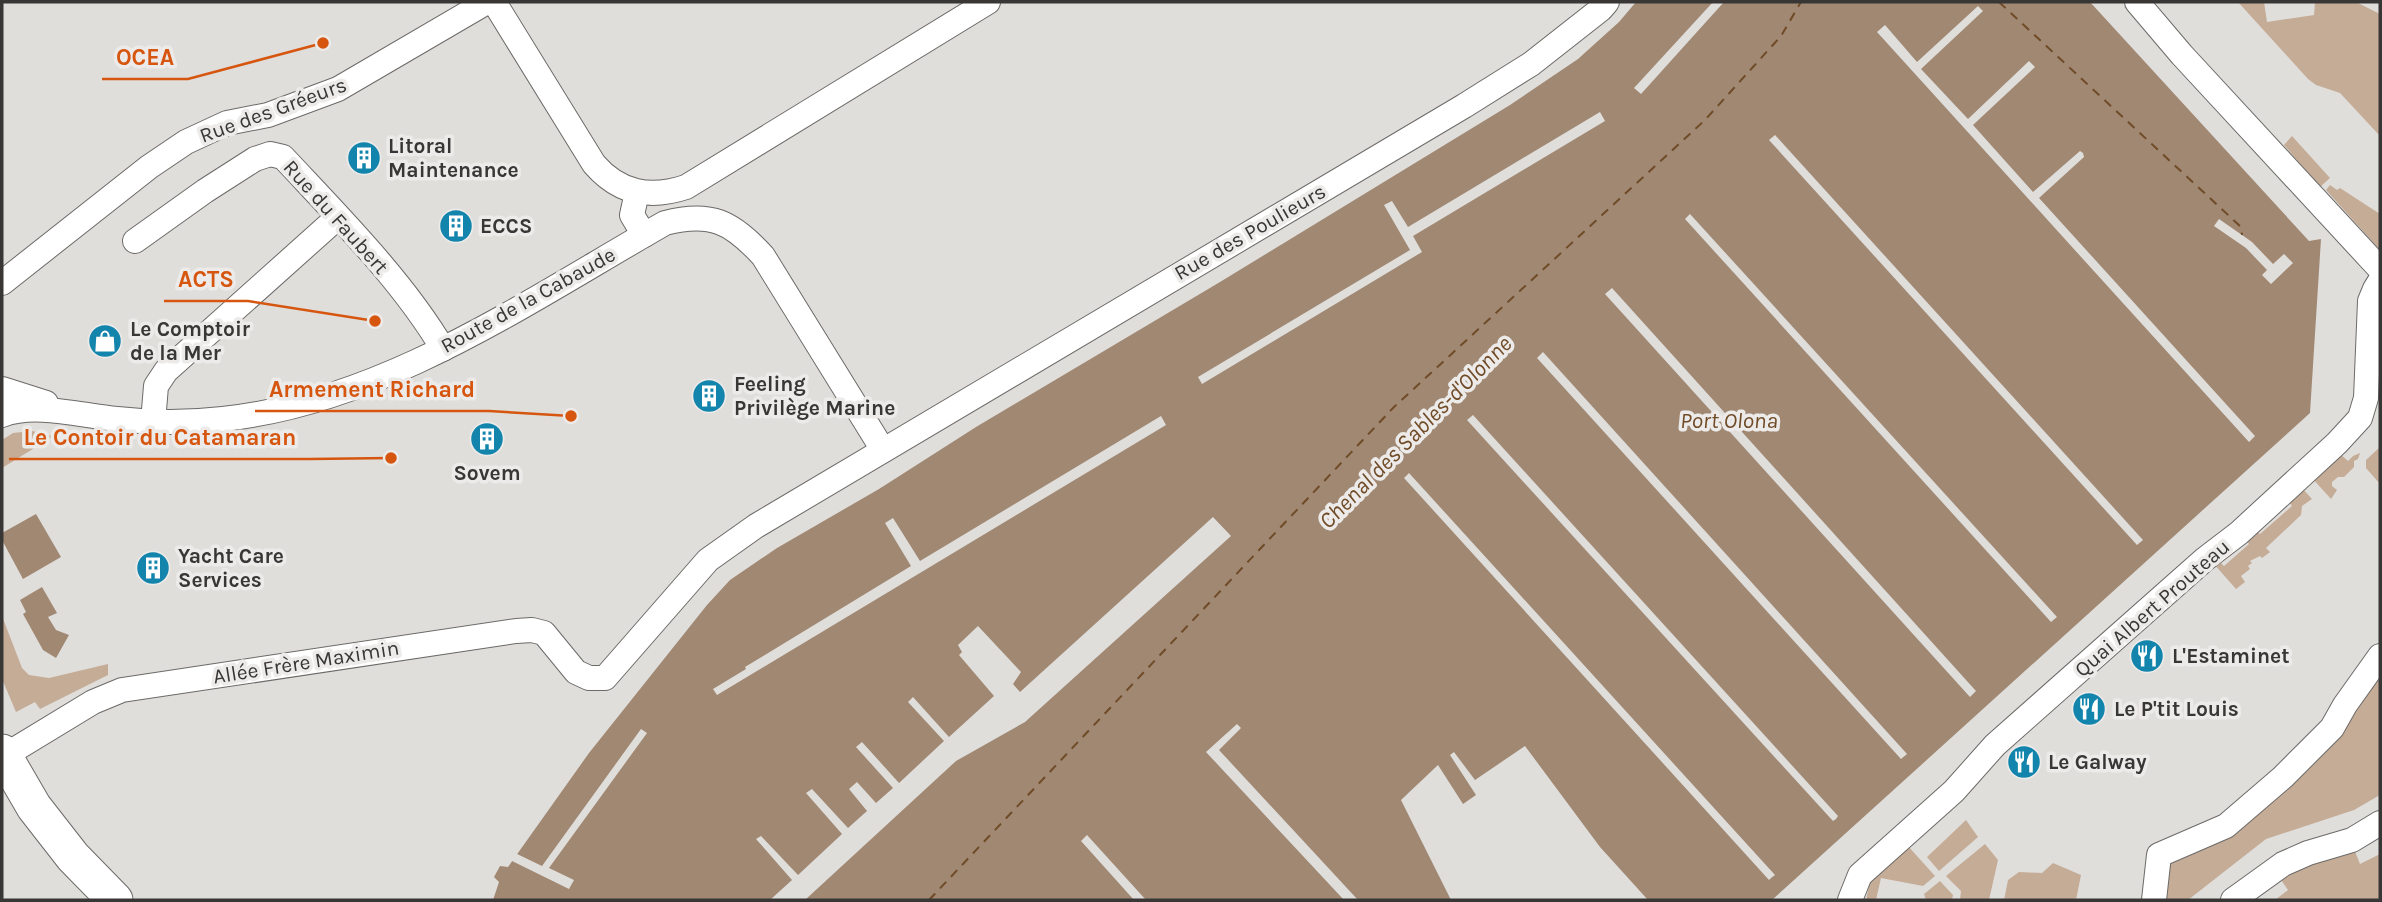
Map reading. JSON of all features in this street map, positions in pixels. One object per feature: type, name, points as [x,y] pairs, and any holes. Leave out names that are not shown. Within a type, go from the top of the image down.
[{"type":"main road","points":[[3,754],[34,807],[73,856],[115,900]]},
{"type":"main road","points":[[2,797],[59,868],[91,900]]},
{"type":"street","name":"Rue des Gréeurs","points":[[2,283],[149,167],[186,142],[228,124],[268,116],[338,89],[487,2]]},
{"type":"street","points":[[494,2],[594,164],[604,175],[618,186],[637,192],[668,193],[686,187],[988,2]]},
{"type":"street","name":"Rue des Poulieurs","points":[[605,678],[708,560],[767,519],[1464,106],[1531,64],[1607,2]]},
{"type":"street","points":[[2137,2],[2182,55],[2380,269]]},
{"type":"street","name":"Rue du Faubert","points":[[135,241],[255,159],[270,154],[283,157],[425,318],[443,349]]},
{"type":"street","points":[[637,192],[632,215],[644,235],[665,223],[687,217],[711,218],[729,225],[747,238],[763,256],[883,450]]},
{"type":"street","points":[[153,422],[156,386],[166,371],[338,217]]},
{"type":"street","name":"Route de la Cabaude","points":[[2,415],[27,410],[74,412],[178,423],[269,412],[332,397],[382,378],[443,349],[644,235]]},
{"type":"street","name":"Quai Albert Prouteau","points":[[1850,900],[1860,876],[1954,791],[1995,745],[2205,559],[2239,533],[2356,425],[2364,410],[2366,398],[2371,301],[2380,281]]},
{"type":"street","points":[[2,389],[74,412]]},
{"type":"street","name":"Allée Frère Maximin","points":[[3,754],[93,702],[121,690],[516,631],[532,630],[544,633],[576,673],[589,678],[605,678]]},
{"type":"street","points":[[2154,900],[2160,855],[2226,826],[2283,777],[2332,728],[2380,656]]},
{"type":"street","points":[[2233,900],[2283,864],[2308,853],[2352,840],[2380,822]]},
{"type":"shaded area","points":[[2238,2],[2264,2],[2267,22],[2314,15],[2315,2],[2356,2],[2380,14],[2380,136],[2340,93],[2316,85],[2308,79]]},
{"type":"shaded area","points":[[2292,136],[2330,178],[2320,187],[2284,145]]},
{"type":"shaded area","points":[[2330,185],[2337,190],[2340,188],[2380,214],[2380,250],[2326,190]]},
{"type":"shaded area","points":[[32,431],[54,436],[2,468],[2,440],[13,433]]},
{"type":"shaded area","points":[[2380,447],[2380,484],[2366,468],[2366,460]]},
{"type":"shaded area","points":[[2360,453],[2354,461],[2354,467],[2344,477],[2338,477],[2332,482],[2332,486],[2337,490],[2331,499],[2312,478],[2340,454],[2348,461]]},
{"type":"shaded area","points":[[2301,487],[2312,499],[2302,506],[2301,515],[2266,548],[2270,552],[2262,558],[2260,556],[2250,561],[2250,569],[2241,576],[2245,582],[2236,589],[2213,563],[2217,559],[2224,566],[2249,544],[2244,538],[2254,529],[2260,534],[2292,506],[2287,499]]},
{"type":"shaded area","points":[[2,616],[22,668],[29,675],[49,678],[108,664],[108,675],[40,709],[35,702],[16,712],[2,679]]},
{"type":"shaded area","points":[[2380,674],[2380,795],[2354,810],[2266,839],[2188,900],[2163,900],[2168,860],[2226,834]]},
{"type":"shaded area","points":[[1966,820],[1978,837],[1939,871],[1927,857]]},
{"type":"shaded area","points":[[1985,844],[1998,860],[1989,900],[1960,900],[1961,891],[1946,876]]},
{"type":"shaded area","points":[[2352,844],[2360,864],[2380,854],[2380,897],[2377,900],[2275,900],[2288,890],[2279,877]]},
{"type":"shaded area","points":[[1908,846],[1935,876],[1923,886],[1881,878],[1876,900],[1866,900],[1870,882]]},
{"type":"shaded area","points":[[2053,863],[2081,875],[2076,900],[2004,900],[2008,880],[2019,872],[2042,873]]},
{"type":"shaded area","points":[[1940,881],[1953,895],[1952,900],[1926,900],[1924,894]]},
{"type":"water","name":"Port Olona","points":[[1636,2],[2090,2],[2309,241],[2321,239],[2310,413],[1772,900],[1648,900],[1600,847],[1525,746],[1475,780],[1454,752],[1450,755],[1476,795],[1463,804],[1438,765],[1401,800],[1451,900],[493,900],[499,882],[494,877],[500,866],[508,867],[589,753],[730,580],[777,548],[879,489],[976,427],[1510,105],[1578,59],[1619,22]]},
{"type":"water","points":[[36,514],[61,557],[23,579],[2,540],[2,533]]},
{"type":"water","points":[[42,587],[57,613],[48,617],[56,630],[69,635],[56,658],[43,650],[23,614],[26,612],[20,600]]},
{"type":"pier","points":[[1713,2],[1724,2],[1641,94],[1634,88]]},
{"type":"pier","points":[[1978,6],[1983,11],[1921,69],[1968,119],[2029,61],[2035,67],[1973,125],[2033,192],[2080,151],[2083,153],[2084,157],[2039,198],[2255,436],[2249,442],[1877,32],[1885,25],[1917,62]]},
{"type":"pier","points":[[1600,112],[1605,121],[1413,236],[1422,252],[1202,384],[1198,377],[1410,250],[1384,205],[1392,201],[1408,227]]},
{"type":"pier","points":[[1775,135],[2143,540],[2137,545],[1769,140]]},
{"type":"pier","points":[[1690,214],[2057,617],[2051,622],[1685,219]]},
{"type":"pier","points":[[2219,219],[2252,242],[2273,264],[2284,254],[2293,263],[2271,284],[2262,275],[2267,270],[2246,248],[2214,226]]},
{"type":"pier","points":[[1612,288],[1976,691],[1970,697],[1605,294]]},
{"type":"pier","points":[[1543,352],[1907,754],[1901,759],[1537,358]]},
{"type":"pier","points":[[1473,415],[1838,816],[1836,819],[1833,821],[1467,420]]},
{"type":"pier","points":[[1161,416],[1166,425],[717,695],[713,689],[911,566],[885,523],[893,518],[920,561]]},
{"type":"pier","points":[[1409,473],[1775,875],[1769,880],[1404,478]]},
{"type":"pier","points":[[1213,517],[1231,536],[1025,722],[956,761],[805,900],[770,900],[792,880],[756,839],[761,836],[798,875],[842,834],[806,793],[812,789],[848,828],[867,811],[849,789],[857,782],[876,803],[893,788],[856,747],[862,742],[899,783],[944,741],[908,702],[913,697],[949,737],[994,696],[959,655],[962,652],[958,645],[978,626],[1021,672],[1013,684],[1020,692]]},
{"type":"pier","points":[[1237,724],[1241,728],[1219,750],[1358,900],[1344,900],[1206,752]]},
{"type":"pier","points":[[641,729],[647,733],[549,868],[574,880],[569,889],[510,860],[515,853],[542,866]]},
{"type":"pier","points":[[1087,835],[1146,900],[1134,900],[1081,841]]},
{"type":"ferry route","points":[[929,900],[1393,408],[1705,120],[1781,36],[1801,2]]},
{"type":"ferry route","points":[[1999,2],[2241,227],[2242,235]]},
{"type":"place","name":"OCEA","points":[[323,43]]},
{"type":"place","name":"Litoral Maintenance","points":[[364,158]]},
{"type":"place","name":"ECCS","points":[[456,226]]},
{"type":"place","name":"ACTS","points":[[375,321]]},
{"type":"place","name":"Le Comptoir de la Mer","points":[[105,341]]},
{"type":"place","name":"Feeling Privilège Marine","points":[[709,396]]},
{"type":"place","name":"Armement Richard","points":[[571,416]]},
{"type":"place","name":"Sovem","points":[[487,439]]},
{"type":"place","name":"Le Contoir du Catamaran","points":[[391,458]]},
{"type":"place","name":"Yacht Care Services","points":[[153,568]]},
{"type":"place","name":"L'Estaminet","points":[[2147,656]]},
{"type":"place","name":"Le P'tit Louis","points":[[2089,709]]},
{"type":"place","name":"Le Galway","points":[[2024,762]]},
{"type":"water label","name":"Chenal des Sables-d'Olonne","points":[[1415,432]]}]
